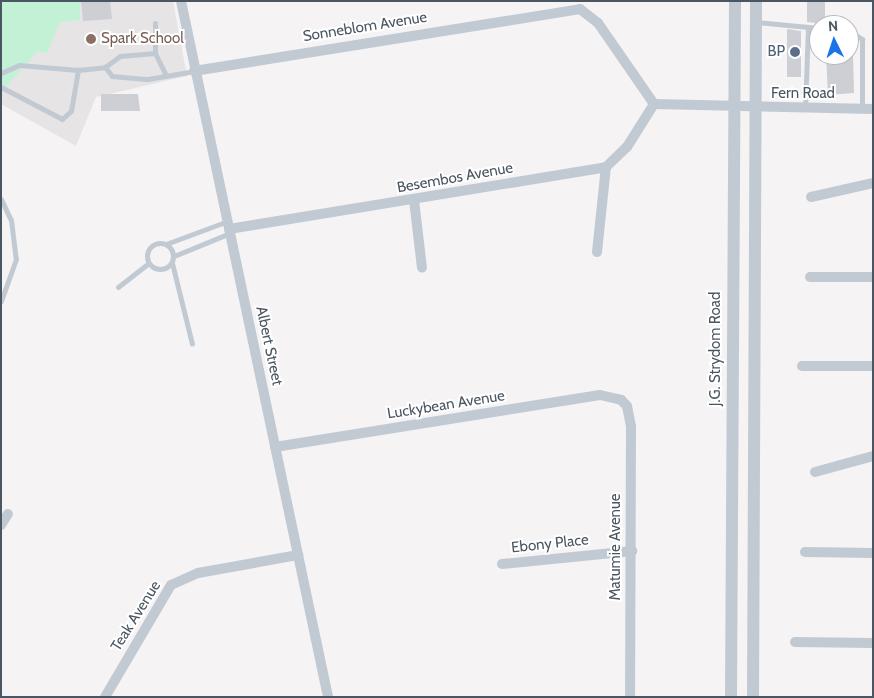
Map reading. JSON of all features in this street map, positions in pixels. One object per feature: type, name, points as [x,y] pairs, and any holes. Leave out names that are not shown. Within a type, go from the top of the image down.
[{"type":"street","name":"Albert Street","points":[[181,1],[194,71],[328,697]]},
{"type":"street","name":"J.G. Strydom Road","points":[[731,697],[732,108],[735,1]]},
{"type":"street","points":[[753,697],[756,1]]},
{"type":"street","name":"Sonneblom Avenue","points":[[194,71],[580,9],[598,23],[654,104]]},
{"type":"street","points":[[598,252],[606,167],[632,141],[654,104],[732,108]]},
{"type":"street","name":"Fern Road","points":[[732,108],[873,109]]},
{"type":"street","name":"Besembos Avenue","points":[[229,228],[414,200],[606,167]]},
{"type":"street","points":[[811,197],[873,183]]},
{"type":"street","points":[[414,200],[422,268]]},
{"type":"street","points":[[810,277],[873,277]]},
{"type":"street","points":[[802,366],[873,366]]},
{"type":"street","name":"Luckybean Avenue","points":[[275,447],[600,395],[621,400]]},
{"type":"street","name":"Matumie Avenue","points":[[621,400],[630,418],[632,551],[630,697]]},
{"type":"street","points":[[816,472],[873,456]]},
{"type":"street","points":[[1,525],[8,514]]},
{"type":"street","name":"Ebony Place","points":[[502,564],[632,551]]},
{"type":"street","points":[[805,552],[873,553]]},
{"type":"street","name":"Teak Avenue","points":[[105,697],[171,585],[198,573],[298,555]]},
{"type":"street","points":[[795,642],[873,643]]},
{"type":"lane","points":[[756,22],[808,27],[805,109]]},
{"type":"lane","points":[[155,23],[155,53],[166,76]]},
{"type":"lane","points":[[859,37],[862,39],[862,109]]},
{"type":"lane","points":[[1,73],[19,64],[78,70],[105,67],[120,56],[155,53]]},
{"type":"lane","points":[[105,67],[112,76],[166,76],[194,71]]},
{"type":"lane","points":[[1,87],[62,119],[71,111],[78,70]]},
{"type":"lane","points":[[1,199],[12,220],[16,259],[1,301]]},
{"type":"lane","points":[[118,287],[149,263],[153,245],[166,244],[229,228]]},
{"type":"lane","points":[[192,344],[172,262],[174,256],[229,228]]},
{"type":"lane","points":[[166,244],[174,256]]},
{"type":"lane","points":[[149,263],[161,270],[172,262]]},
{"type":"shaded area","name":"Spark School","points":[[1,1],[173,1],[187,76],[96,97],[76,146],[1,104]]},
{"type":"green space","points":[[1,1],[80,1],[80,20],[60,22],[47,53],[38,51],[1,92]]},
{"type":"building","points":[[81,1],[110,1],[112,19],[83,21]]},
{"type":"building","points":[[807,1],[825,1],[825,15],[809,15],[809,22],[807,22]]},
{"type":"building","points":[[787,29],[801,31],[801,77],[787,77]]},
{"type":"building","points":[[826,65],[853,65],[854,93],[828,95]]},
{"type":"building","points":[[101,94],[138,94],[140,111],[101,111]]},
{"type":"place","name":"Spark School","points":[[91,39]]},
{"type":"place","name":"BP","points":[[795,52]]}]
